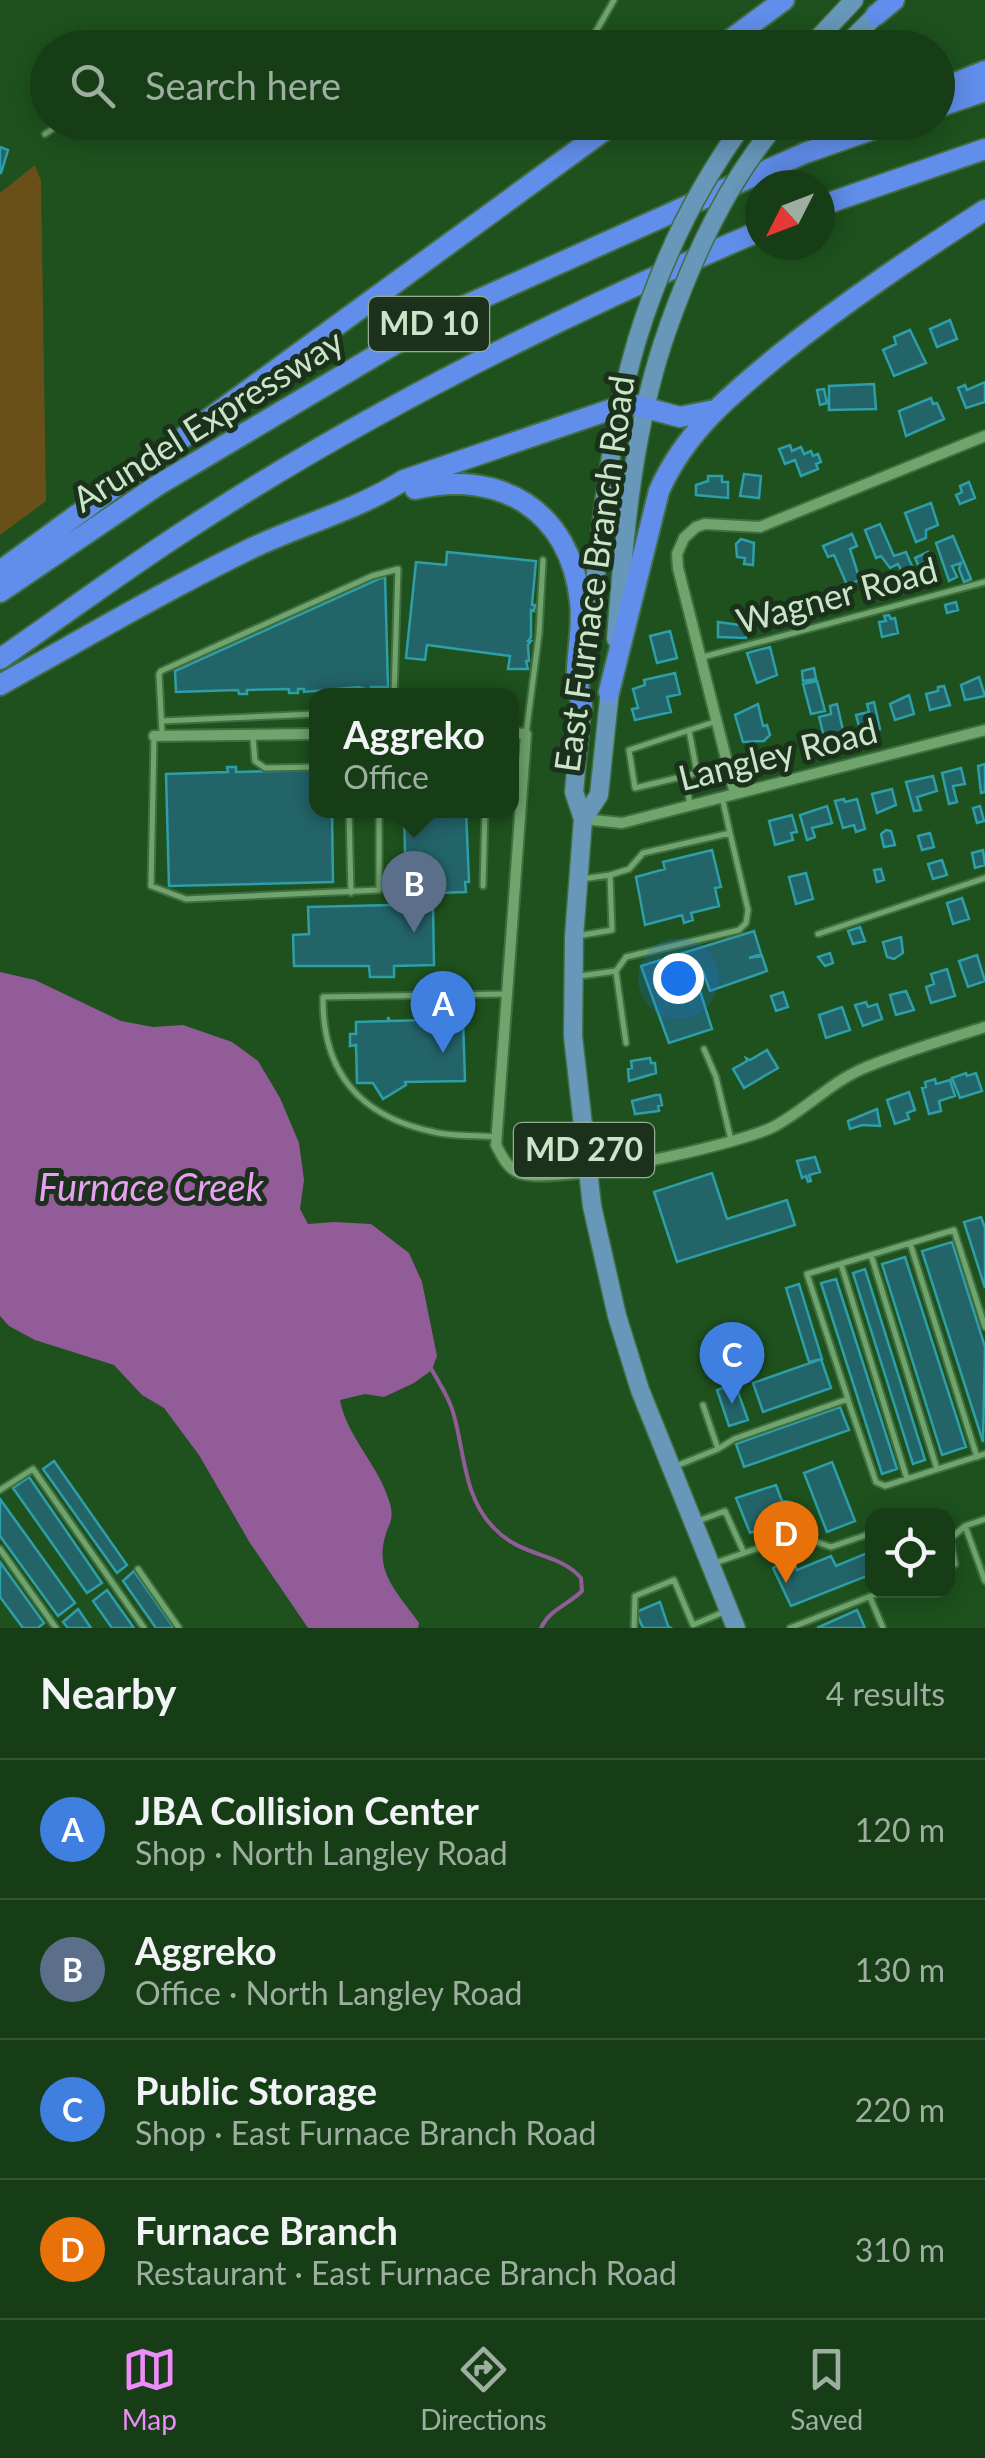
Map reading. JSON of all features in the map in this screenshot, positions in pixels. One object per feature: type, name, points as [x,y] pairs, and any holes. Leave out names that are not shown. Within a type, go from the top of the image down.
[{"type":"highway","points":[[743,30],[784,0]]},
{"type":"highway","points":[[955,83],[985,71]]},
{"type":"highway","points":[[955,101],[985,91]]},
{"type":"highway","points":[[0,571],[591,140]]},
{"type":"highway","points":[[804,154],[827,140]]},
{"type":"highway","name":"Arundel Expressway","points":[[0,592],[158,485],[442,316],[843,140]]},
{"type":"highway","points":[[835,201],[985,149]]},
{"type":"highway","points":[[610,692],[660,490],[672,461],[715,410],[838,307],[985,210]]},
{"type":"highway","name":"MD 10","points":[[0,659],[193,525],[412,397],[604,300],[745,238]]},
{"type":"highway","points":[[0,685],[160,594],[404,480],[620,406],[647,407],[680,417],[715,410]]},
{"type":"highway","points":[[383,493],[448,481],[477,484],[511,496],[536,511],[553,528],[569,554],[577,580],[581,606],[577,674],[582,708]]},
{"type":"main road","points":[[825,30],[854,0]]},
{"type":"main road","points":[[861,30],[887,5]]},
{"type":"main road","name":"East Furnace Branch Road","points":[[733,140],[682,226],[637,340],[620,406],[599,536],[574,792],[583,820],[572,977],[574,1062],[586,1171],[617,1316],[670,1469],[736,1628]]},
{"type":"main road","name":"East Furnace Branch Road","points":[[583,820],[598,795],[626,530],[656,364],[704,238],[764,140]]},
{"type":"street","points":[[729,796],[717,721],[678,568],[684,538],[705,524],[760,527],[985,436]]},
{"type":"street","name":"Langley Road","points":[[583,820],[622,823],[985,730]]},
{"type":"street","points":[[158,736],[309,734]]},
{"type":"street","points":[[519,734],[526,734],[519,777]]},
{"type":"street","points":[[515,818],[496,1136],[504,1162],[517,1172],[534,1176],[586,1171],[732,1142],[769,1129],[856,1071],[985,1028]]},
{"type":"lane","points":[[597,30],[614,0]]},
{"type":"lane","points":[[526,734],[539,634],[543,560]]},
{"type":"lane","points":[[379,818],[379,890],[186,899],[151,886],[162,671],[372,576],[398,569],[394,688]]},
{"type":"lane","name":"Wagner Road","points":[[701,658],[985,582]]},
{"type":"lane","points":[[162,721],[309,714]]},
{"type":"lane","points":[[689,730],[697,773],[635,788],[629,750],[689,730],[717,721]]},
{"type":"lane","points":[[253,735],[255,760],[265,768],[309,766]]},
{"type":"lane","points":[[685,776],[690,806]]},
{"type":"lane","points":[[626,1044],[616,971],[626,956],[739,930],[746,923],[748,910],[730,833],[729,796]]},
{"type":"lane","points":[[350,818],[351,893]]},
{"type":"lane","points":[[483,886],[484,818]]},
{"type":"lane","points":[[578,880],[629,869],[643,853],[730,833]]},
{"type":"lane","points":[[574,937],[612,930],[610,876]]},
{"type":"lane","points":[[818,934],[985,878]]},
{"type":"lane","points":[[572,977],[616,971]]},
{"type":"lane","points":[[496,1136],[434,1132],[394,1118],[357,1098],[330,1056],[322,997],[506,994]]},
{"type":"lane","points":[[704,1049],[716,1077],[732,1142]]},
{"type":"lane","points":[[985,1327],[954,1230],[807,1274],[876,1482],[886,1486],[985,1454]]},
{"type":"lane","points":[[910,1243],[976,1457]]},
{"type":"lane","points":[[870,1255],[937,1469]]},
{"type":"lane","points":[[841,1264],[907,1479]]},
{"type":"lane","points":[[670,1469],[734,1439],[848,1399]]},
{"type":"lane","points":[[703,1404],[718,1449]]},
{"type":"lane","points":[[0,1490],[33,1468],[144,1628]]},
{"type":"lane","points":[[692,1523],[725,1511],[744,1553]]},
{"type":"lane","points":[[955,1534],[964,1526],[985,1519]]},
{"type":"lane","points":[[964,1526],[985,1581]]},
{"type":"lane","points":[[710,1564],[796,1535],[832,1546],[865,1535]]},
{"type":"lane","points":[[0,1549],[56,1628]]},
{"type":"lane","points":[[138,1569],[179,1628]]},
{"type":"lane","points":[[634,1628],[636,1596],[674,1580],[693,1625],[729,1610]]},
{"type":"lane","points":[[790,1628],[867,1598]]},
{"type":"lane","points":[[870,1598],[883,1628]]},
{"type":"shaded area","points":[[35,165],[41,181],[46,501],[0,535],[0,193]]},
{"type":"water","name":"Furnace Creek","points":[[0,972],[35,980],[121,1021],[153,1027],[183,1025],[232,1042],[258,1061],[280,1098],[299,1143],[304,1180],[300,1209],[308,1224],[371,1224],[409,1253],[422,1282],[437,1356],[432,1370],[384,1397],[365,1394],[340,1400],[349,1427],[390,1504],[392,1515],[382,1553],[384,1564],[392,1585],[419,1623],[418,1628],[308,1628],[250,1543],[199,1455],[164,1408],[142,1395],[114,1365],[35,1340],[9,1326],[0,1316]]},
{"type":"building","points":[[0,147],[8,150],[1,173],[0,173]]},
{"type":"building","points":[[950,320],[957,339],[937,347],[930,329]]},
{"type":"building","points":[[910,330],[926,363],[894,376],[883,350],[896,344],[894,337]]},
{"type":"building","points":[[985,382],[985,402],[966,408],[958,388],[965,385],[967,390]]},
{"type":"building","points":[[874,384],[876,409],[829,410],[829,386]]},
{"type":"building","points":[[824,389],[827,403],[820,405],[817,390]]},
{"type":"building","points":[[931,398],[944,419],[906,436],[899,411]]},
{"type":"building","points":[[790,445],[792,451],[801,447],[804,454],[818,454],[818,469],[801,476],[795,460],[785,464],[779,449]]},
{"type":"building","points":[[744,474],[761,476],[759,498],[740,496]]},
{"type":"building","points":[[708,476],[722,476],[722,482],[728,482],[728,498],[696,495],[696,485],[708,481]]},
{"type":"building","points":[[969,482],[975,498],[960,504],[956,495],[962,492],[960,486]]},
{"type":"building","points":[[931,503],[938,525],[926,530],[926,538],[916,542],[905,513]]},
{"type":"building","points":[[880,524],[894,556],[906,552],[912,566],[901,570],[898,564],[890,568],[881,556],[876,558],[865,530]]},
{"type":"building","points":[[852,534],[857,546],[850,549],[860,580],[847,585],[834,555],[828,557],[823,546]]},
{"type":"building","points":[[953,536],[971,579],[964,582],[961,563],[952,566],[957,577],[949,581],[936,543]]},
{"type":"building","points":[[741,539],[754,543],[753,565],[744,564],[745,558],[737,557],[736,544]]},
{"type":"building","points":[[447,552],[536,561],[528,669],[508,669],[510,656],[427,645],[425,660],[406,658],[416,562],[446,565]]},
{"type":"building","points":[[928,552],[931,558],[918,565],[915,558]]},
{"type":"building","points":[[385,576],[388,687],[309,688],[304,692],[298,689],[298,693],[289,693],[289,689],[247,690],[247,694],[239,694],[238,690],[176,692],[175,671]]},
{"type":"building","points":[[956,602],[958,610],[947,613],[945,605]]},
{"type":"building","points":[[884,616],[895,618],[898,633],[882,637],[879,622],[886,621]]},
{"type":"building","points":[[718,622],[747,626],[746,638],[718,637]]},
{"type":"building","points":[[670,631],[677,658],[657,663],[650,636]]},
{"type":"building","points":[[770,647],[777,675],[757,683],[747,653]]},
{"type":"building","points":[[814,668],[816,679],[803,681],[802,671]]},
{"type":"building","points":[[675,673],[680,694],[667,697],[671,712],[635,720],[632,709],[638,708],[633,689],[645,685],[644,680]]},
{"type":"building","points":[[979,677],[985,696],[965,700],[961,685]]},
{"type":"building","points":[[817,681],[825,711],[811,714],[803,684]]},
{"type":"building","points":[[944,686],[950,705],[930,710],[926,694]]},
{"type":"building","points":[[909,695],[914,714],[895,720],[890,704]]},
{"type":"building","points":[[874,702],[880,729],[860,730],[856,715],[869,712],[867,704]]},
{"type":"building","points":[[758,704],[763,726],[767,725],[770,735],[764,741],[743,742],[735,715]]},
{"type":"building","points":[[837,704],[845,739],[825,741],[819,717],[831,714],[830,706]]},
{"type":"building","points":[[985,764],[985,792],[981,793],[978,766]]},
{"type":"building","points":[[227,767],[236,767],[236,772],[309,770],[309,818],[332,818],[333,882],[169,886],[166,774],[228,772]]},
{"type":"building","points":[[961,768],[965,784],[953,786],[957,802],[949,804],[942,773]]},
{"type":"building","points":[[933,776],[937,791],[917,797],[921,810],[914,811],[906,782]]},
{"type":"building","points":[[892,789],[896,805],[877,813],[872,794]]},
{"type":"building","points":[[857,799],[865,829],[856,832],[854,825],[843,828],[835,801]]},
{"type":"building","points":[[827,806],[832,823],[812,828],[815,837],[807,840],[800,815]]},
{"type":"building","points":[[980,806],[984,821],[977,823],[973,808]]},
{"type":"building","points":[[792,815],[797,832],[791,833],[793,840],[775,845],[769,821]]},
{"type":"building","points":[[404,818],[466,818],[466,892],[406,894]]},
{"type":"building","points":[[891,831],[895,845],[884,847],[881,834]]},
{"type":"building","points":[[930,833],[934,847],[922,850],[918,836]]},
{"type":"building","points":[[712,850],[721,887],[715,888],[719,906],[691,913],[693,920],[684,923],[682,915],[645,925],[636,877],[665,869],[663,862]]},
{"type":"building","points":[[983,850],[985,865],[975,868],[972,853]]},
{"type":"building","points":[[942,860],[947,875],[933,879],[928,864]]},
{"type":"building","points":[[881,869],[884,880],[877,882],[874,870]]},
{"type":"building","points":[[806,873],[813,899],[796,904],[789,877]]},
{"type":"building","points":[[962,898],[969,919],[953,924],[947,903]]},
{"type":"building","points":[[433,904],[434,965],[394,966],[394,977],[370,977],[369,966],[294,966],[293,935],[309,934],[308,907]]},
{"type":"building","points":[[860,927],[865,941],[853,944],[848,931]]},
{"type":"building","points":[[754,931],[761,954],[749,958],[762,956],[767,971],[710,991],[703,972],[695,975],[712,1029],[669,1043],[641,966]]},
{"type":"building","points":[[901,937],[903,953],[894,959],[887,957],[883,942]]},
{"type":"building","points":[[830,953],[833,963],[825,966],[818,957]]},
{"type":"building","points":[[977,955],[985,981],[968,987],[959,961]]},
{"type":"building","points":[[947,969],[955,996],[931,1003],[926,987],[934,984],[931,974]]},
{"type":"building","points":[[906,991],[914,1010],[896,1015],[890,995]]},
{"type":"building","points":[[783,992],[788,1007],[776,1011],[771,996]]},
{"type":"building","points":[[866,1002],[868,1007],[877,1004],[882,1019],[863,1026],[855,1005]]},
{"type":"building","points":[[842,1007],[850,1030],[826,1038],[819,1015]]},
{"type":"building","points":[[388,1017],[390,1021],[463,1019],[465,1081],[405,1082],[383,1099],[373,1083],[357,1083],[356,1045],[350,1046],[350,1034],[356,1034],[356,1022],[388,1021]]},
{"type":"building","points":[[767,1050],[778,1068],[744,1088],[733,1069],[746,1058],[750,1060]]},
{"type":"building","points":[[650,1058],[656,1073],[629,1081],[631,1061]]},
{"type":"building","points":[[976,1073],[982,1091],[960,1098],[952,1078]]},
{"type":"building","points":[[935,1079],[936,1084],[950,1080],[955,1096],[939,1101],[941,1111],[929,1114],[922,1088],[926,1087],[925,1082]]},
{"type":"building","points":[[909,1092],[915,1110],[907,1113],[909,1119],[895,1124],[887,1100]]},
{"type":"building","points":[[660,1095],[662,1105],[658,1106],[659,1111],[635,1114],[632,1101]]},
{"type":"building","points":[[877,1109],[880,1126],[850,1129],[848,1121]]},
{"type":"building","points":[[815,1157],[820,1172],[809,1175],[808,1182],[806,1176],[802,1178],[797,1161]]},
{"type":"building","points":[[712,1173],[727,1219],[787,1200],[795,1225],[677,1262],[654,1192]]},
{"type":"building","points":[[981,1217],[985,1228],[985,1288],[964,1222]]},
{"type":"building","points":[[952,1242],[985,1347],[983,1442],[922,1251]]},
{"type":"building","points":[[905,1257],[966,1447],[942,1455],[882,1264]]},
{"type":"building","points":[[865,1269],[925,1460],[913,1464],[853,1273]]},
{"type":"building","points":[[836,1279],[897,1469],[882,1474],[821,1283]]},
{"type":"building","points":[[799,1284],[822,1359],[809,1362],[786,1288]]},
{"type":"building","points":[[821,1359],[831,1388],[763,1412],[753,1383]]},
{"type":"building","points":[[735,1384],[748,1420],[729,1426],[717,1390]]},
{"type":"building","points":[[840,1407],[849,1430],[744,1467],[736,1444]]},
{"type":"building","points":[[54,1461],[127,1565],[117,1573],[43,1469]]},
{"type":"building","points":[[832,1462],[855,1521],[827,1532],[804,1473]]},
{"type":"building","points":[[29,1477],[102,1583],[87,1593],[13,1488]]},
{"type":"building","points":[[776,1485],[782,1501],[790,1502],[793,1512],[788,1518],[750,1533],[736,1498]]},
{"type":"building","points":[[0,1499],[75,1603],[58,1616],[0,1536]]},
{"type":"building","points":[[865,1554],[865,1577],[791,1606],[773,1568],[792,1557],[797,1570],[831,1556],[836,1566]]},
{"type":"building","points":[[0,1562],[44,1623],[38,1628],[23,1628],[0,1597]]},
{"type":"building","points":[[134,1571],[174,1628],[156,1628],[123,1581]]},
{"type":"building","points":[[107,1590],[134,1628],[112,1628],[93,1601]]},
{"type":"building","points":[[660,1602],[671,1628],[643,1628],[636,1612]]},
{"type":"building","points":[[78,1609],[91,1628],[68,1628],[63,1622]]},
{"type":"building","points":[[857,1610],[865,1628],[817,1628]]},
{"type":"waterway","points":[[432,1370],[451,1406],[466,1473],[484,1516],[505,1538],[562,1563],[581,1578],[582,1591],[554,1612],[541,1628]]},
{"type":"place","name":"Aggreko","points":[[414,933]]},
{"type":"place","name":"JBA Collision Center","points":[[443,1053]]},
{"type":"place","name":"Public Storage","points":[[732,1404]]},
{"type":"place","name":"Furnace Branch","points":[[786,1583]]}]
